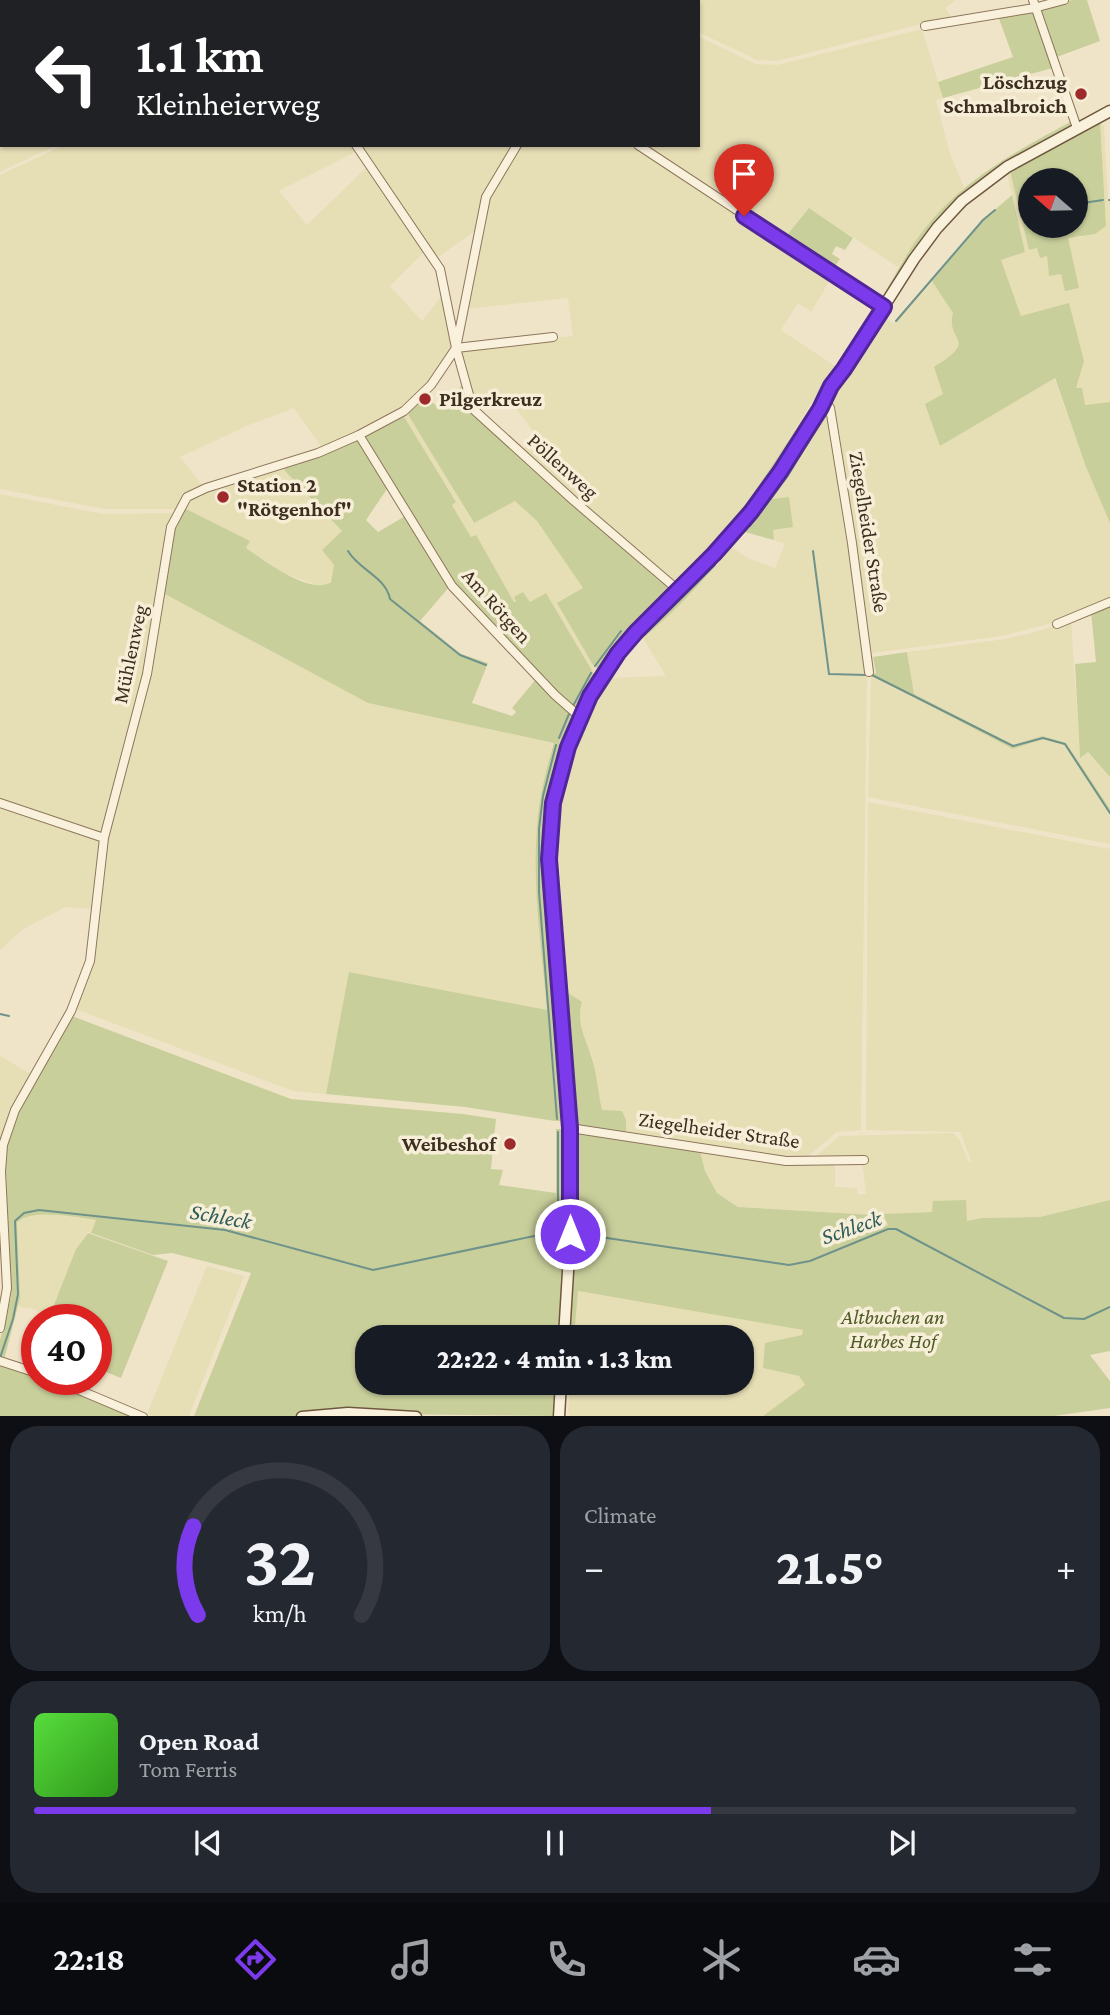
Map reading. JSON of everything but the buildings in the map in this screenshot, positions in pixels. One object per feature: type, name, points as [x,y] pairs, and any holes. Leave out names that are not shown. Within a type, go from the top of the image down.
[{"type":"street","points":[[925,26],[1064,0]]},
{"type":"street","points":[[1033,4],[1077,128]]},
{"type":"street","points":[[565,1325],[570,1236],[570,1128],[551,904],[549,843],[553,803],[560,772],[580,717],[618,653],[751,512],[780,472],[831,386],[926,241],[962,201],[1007,167],[1110,111]]},
{"type":"street","name":"Pöllenweg","points":[[357,147],[440,269],[456,348],[473,409],[678,590]]},
{"type":"street","name":"Mühlenweg","points":[[0,1328],[7,1288],[1,1172],[3,1145],[15,1110],[71,1011],[90,961],[104,838],[147,674],[171,527],[187,498],[206,488],[318,453],[359,435],[404,411],[431,385],[456,348],[486,197],[516,147]]},
{"type":"street","points":[[641,147],[884,307]]},
{"type":"street","points":[[456,348],[553,337]]},
{"type":"street","name":"Ziegelheider Straße","points":[[824,400],[830,408],[869,672]]},
{"type":"street","name":"Am Rötgen","points":[[359,435],[452,586],[555,695],[580,717]]},
{"type":"street","points":[[1057,624],[1110,601]]},
{"type":"street","points":[[0,803],[104,838]]},
{"type":"street","name":"Ziegelheider Straße","points":[[570,1128],[786,1161],[864,1160]]},
{"type":"street","points":[[3,1362],[21,1368]]},
{"type":"street","points":[[92,1395],[143,1416]]},
{"type":"street","points":[[559,1416],[560,1395]]},
{"type":"street","points":[[302,1416],[348,1413],[416,1416]]},
{"type":"shaded area","points":[[700,0],[956,0],[945,8],[952,18],[777,61],[757,60],[700,33]]},
{"type":"shaded area","points":[[922,29],[943,98],[936,100],[950,154],[964,187],[926,227],[898,267],[809,208],[783,240],[644,147],[700,147],[700,37],[756,64],[777,65]]},
{"type":"shaded area","points":[[1100,122],[1104,127],[1110,201],[1110,402],[1084,405],[1076,389],[1021,316],[1001,260],[1025,252],[1022,238],[1026,238],[1029,250],[1038,248],[1047,256],[1049,276],[1068,238],[1088,238],[1088,234],[1106,226]]},
{"type":"shaded area","points":[[0,147],[53,147],[0,172]]},
{"type":"shaded area","points":[[60,147],[355,147],[357,151],[279,191],[307,225],[368,166],[425,251],[390,286],[422,321],[443,294],[454,339],[441,367],[400,409],[322,448],[294,408],[249,425],[180,457],[203,486],[185,496],[176,509],[104,509],[0,489],[0,175]]},
{"type":"shaded area","points":[[361,147],[511,149],[476,230],[437,258]]},
{"type":"shaded area","points":[[519,147],[636,147],[832,277],[811,312],[798,303],[781,330],[835,366],[749,500],[674,582],[522,449],[540,440],[514,406],[476,407],[459,349],[573,336],[568,298],[466,309],[489,199]]},
{"type":"shaded area","points":[[1011,171],[1018,202],[1018,221],[1007,173]]},
{"type":"shaded area","points":[[933,281],[953,313],[955,332],[960,340],[943,394],[939,446],[1054,378],[1086,467],[1110,523],[1110,600],[1057,622],[1001,636],[872,653],[832,400],[884,316],[892,323],[897,322]]},
{"type":"shaded area","points":[[408,412],[473,523],[515,501],[537,521],[583,588],[593,664],[596,669],[594,674],[546,593],[530,602],[523,592],[514,602],[475,535],[471,537],[452,504],[456,502],[403,415]]},
{"type":"shaded area","points":[[829,412],[867,674],[830,673],[812,550],[828,675],[867,676],[861,1130],[837,1132],[805,1159],[786,1159],[626,1134],[602,1111],[591,1054],[586,1045],[579,1015],[582,1003],[568,993],[558,845],[567,775],[582,730],[607,678],[666,676],[643,638],[716,566],[730,546],[747,558],[775,568],[785,544],[774,540],[773,530],[793,526],[773,500]]},
{"type":"shaded area","points":[[284,466],[285,471],[342,531],[322,550],[334,565],[333,578],[326,585],[317,585],[285,574],[246,548],[250,541],[184,508],[189,501],[207,491]]},
{"type":"shaded area","points":[[0,494],[103,514],[173,513],[144,673],[101,833],[0,799]]},
{"type":"shaded area","points":[[163,593],[368,703],[555,743],[541,795],[537,829],[537,892],[548,1011],[350,972],[326,1094],[293,1091],[75,1009],[93,961],[107,834]]},
{"type":"shaded area","points":[[1071,620],[1080,757],[1087,752],[1110,777],[1110,809],[1066,743],[1042,736],[1013,745],[914,694],[907,652],[1006,639]]},
{"type":"shaded area","points":[[871,677],[1013,748],[1043,739],[1064,745],[1110,815],[1110,844],[868,797]]},
{"type":"shaded area","points":[[868,802],[1110,849],[1110,1200],[1040,1217],[982,1218],[966,1221],[933,1201],[933,1212],[883,1214],[888,1225],[879,1228],[874,1215],[738,1207],[717,1193],[705,1171],[700,1151],[786,1164],[835,1164],[835,1187],[857,1188],[858,1194],[866,1194],[862,1159],[814,1158],[839,1136],[953,1133],[972,1163],[960,1132],[866,1130]]},
{"type":"shaded area","points":[[0,806],[97,839],[99,843],[92,909],[66,907],[23,929],[0,950]]},
{"type":"shaded area","points":[[0,1056],[31,1074],[11,1110],[0,1144]]},
{"type":"shaded area","points":[[45,1214],[96,1220],[91,1233],[88,1232],[76,1249],[54,1304],[21,1304],[19,1307],[17,1222],[22,1218]]},
{"type":"shaded area","points":[[207,1266],[244,1276],[189,1416],[147,1414]]},
{"type":"shaded area","points":[[577,1291],[803,1330],[803,1335],[763,1368],[799,1376],[805,1385],[763,1416],[570,1416],[569,1395],[754,1395],[754,1325],[575,1325]]},
{"type":"green space","points":[[1072,0],[1087,0],[1100,41],[1054,58],[1037,10]]},
{"type":"green space","points":[[1033,11],[1053,68],[943,98],[938,82],[1013,57],[998,16]]},
{"type":"green space","points":[[1072,121],[1072,126],[966,193],[884,302],[879,303],[919,236],[941,210],[993,166]]},
{"type":"green space","points":[[1100,122],[1106,226],[1095,234],[1088,235],[1088,168],[1018,168],[1018,204],[1010,171],[990,184],[954,217],[924,255],[884,316],[882,315],[925,248],[949,219],[987,186],[1007,172]]},
{"type":"green space","points":[[1012,195],[1018,221],[1018,238],[1022,238],[1025,252],[1001,260],[1021,316],[1069,303],[1084,361],[1076,388],[1082,388],[1085,405],[1110,402],[1110,523],[1086,467],[1055,378],[940,446],[925,404],[943,394],[934,367],[956,351],[959,345],[953,330],[953,313],[932,281],[897,322],[895,321],[983,220]]},
{"type":"green space","points":[[809,208],[853,238],[845,250],[836,246],[832,254],[840,259],[831,272],[783,240]]},
{"type":"green space","points":[[1026,238],[1068,238],[1079,288],[1065,291],[1061,274],[1049,276],[1047,256],[1040,258],[1037,248],[1029,250]]},
{"type":"green space","points":[[877,306],[878,310],[749,510],[680,584],[674,582],[749,500]]},
{"type":"green space","points":[[463,384],[469,411],[569,502],[669,586],[671,591],[602,673],[593,665],[557,603],[583,588],[537,521],[515,501],[474,523],[409,416],[408,412],[425,396],[440,409]]},
{"type":"green space","points":[[825,406],[829,413],[773,499],[789,497],[793,527],[773,530],[774,540],[741,531],[690,594],[629,649],[644,628],[706,567]]},
{"type":"green space","points":[[403,415],[456,502],[452,505],[471,537],[476,535],[514,602],[514,597],[523,592],[530,602],[546,593],[597,679],[579,710],[573,709],[455,587],[364,436]]},
{"type":"green space","points":[[357,439],[389,486],[366,520],[378,532],[407,515],[450,586],[420,621],[461,654],[488,663],[472,703],[512,716],[516,712],[512,708],[537,678],[576,718],[566,739],[559,743],[563,747],[551,799],[566,1117],[563,1121],[465,1107],[326,1094],[349,972],[547,1010],[538,919],[536,850],[541,795],[554,743],[368,703],[163,593],[175,527],[184,508],[250,541],[246,548],[287,575],[311,584],[331,582],[334,565],[322,550],[342,531],[285,471],[284,466]]},
{"type":"green space","points":[[1110,604],[1110,777],[1088,752],[1080,758],[1075,664],[1096,662],[1091,612]]},
{"type":"green space","points":[[907,652],[914,694],[1013,745],[1042,736],[1066,743],[1110,809],[1110,815],[1064,745],[1043,739],[1013,749],[876,677],[871,677],[871,674],[876,673],[873,657]]},
{"type":"green space","points":[[607,678],[590,712],[565,783],[559,821],[558,885],[568,993],[582,1002],[581,1023],[595,1069],[602,1110],[622,1111],[626,1120],[626,1134],[576,1126],[572,1120],[553,865],[554,829],[562,776],[580,726]]},
{"type":"green space","points":[[72,1016],[291,1099],[496,1119],[491,1169],[503,1170],[499,1185],[556,1193],[556,1129],[564,1129],[567,1217],[562,1325],[355,1325],[355,1395],[557,1395],[554,1416],[305,1413],[296,1416],[194,1416],[251,1273],[172,1253],[153,1255],[91,1233],[96,1220],[43,1214],[17,1222],[20,1298],[3,1364],[21,1371],[21,1395],[81,1395],[134,1416],[0,1416],[0,1340],[11,1297],[5,1150],[17,1112]]},
{"type":"green space","name":"Altbuchen an Harbes Hof","points":[[574,1133],[700,1151],[705,1171],[717,1193],[738,1207],[874,1215],[880,1228],[888,1225],[883,1214],[932,1212],[933,1201],[966,1200],[967,1221],[982,1218],[1040,1217],[1110,1200],[1110,1351],[1090,1355],[1110,1381],[1110,1408],[1054,1416],[763,1416],[805,1385],[799,1376],[763,1368],[765,1343],[802,1335],[803,1330],[578,1291],[575,1325],[567,1325]]},
{"type":"green space","points":[[88,1233],[168,1261],[121,1378],[112,1374],[112,1304],[54,1304],[76,1249]]},
{"type":"waterway","points":[[1088,202],[1103,200]]},
{"type":"waterway","points":[[896,321],[983,220],[995,210]]},
{"type":"waterway","points":[[750,526],[787,477],[826,413]]},
{"type":"waterway","points":[[348,551],[378,579],[390,599],[460,655],[486,665]]},
{"type":"waterway","points":[[813,551],[829,674],[866,675]]},
{"type":"waterway","points":[[644,635],[715,565]]},
{"type":"waterway","points":[[595,666],[621,631]]},
{"type":"waterway","points":[[573,706],[591,673]]},
{"type":"waterway","points":[[872,675],[1013,746],[1043,738],[1065,744],[1110,813]]},
{"type":"waterway","points":[[559,738],[569,714]]},
{"type":"waterway","points":[[556,745],[543,796],[539,829],[539,892],[557,1119]]},
{"type":"waterway","points":[[0,1014],[9,1016]]},
{"type":"waterway","name":"Schleck","points":[[0,1358],[18,1294],[15,1221],[24,1213],[39,1210],[225,1230],[373,1270],[558,1231],[558,1132]]},
{"type":"waterway","name":"Schleck","points":[[580,1234],[789,1265],[810,1261],[888,1229],[896,1229],[1064,1318],[1084,1319],[1110,1307]]},
{"type":"place","name":"Löschzug Schmalbroich","points":[[1081,94]]},
{"type":"place","name":"Pilgerkreuz","points":[[425,399]]},
{"type":"place","name":"Station 2 \"Rötgenhof\"","points":[[223,497]]},
{"type":"place","name":"Weibeshof","points":[[510,1144]]},
{"type":"route","points":[[570,1234],[570,1128],[549,859],[553,803],[568,747],[590,696],[618,653],[751,512],[780,472],[820,409],[831,386],[884,307],[744,216]]}]
